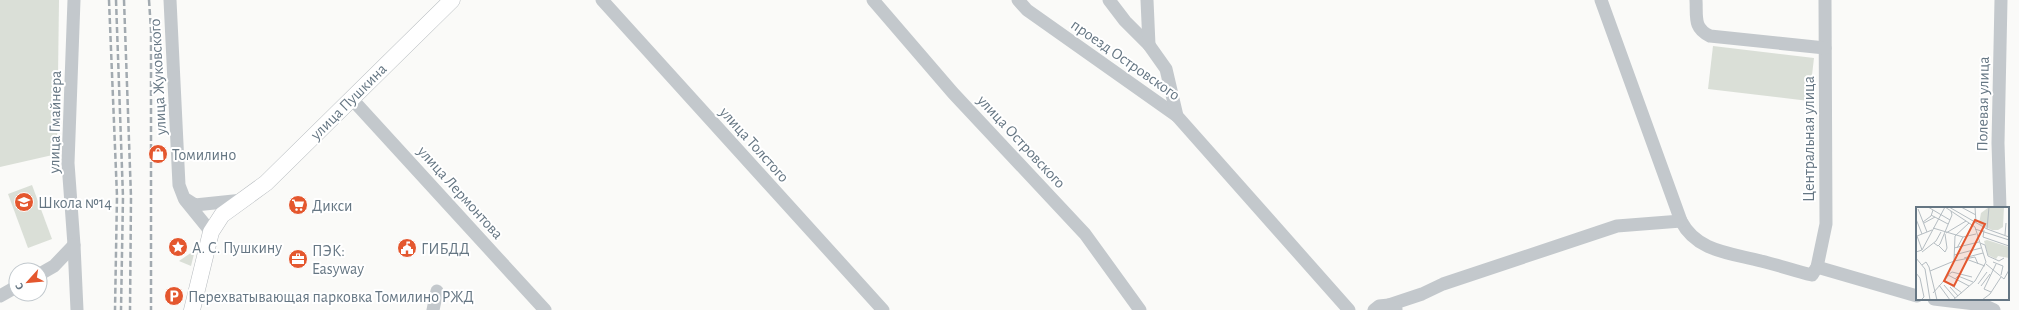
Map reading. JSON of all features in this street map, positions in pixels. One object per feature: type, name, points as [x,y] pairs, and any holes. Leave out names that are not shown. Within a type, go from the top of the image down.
[{"type":"main road","name":"улица Пушкина","points":[[192,310],[211,232],[222,215],[266,183],[452,0]]},
{"type":"street","name":"улица Гмайнера","points":[[74,0],[68,163],[77,310]]},
{"type":"street","name":"улица Жуковского","points":[[170,0],[179,185],[184,198],[211,232]]},
{"type":"street","name":"улица Толстого","points":[[602,0],[883,310]]},
{"type":"street","name":"улица Островского","points":[[873,0],[954,93],[1085,234],[1140,310]]},
{"type":"street","name":"проезд Островского","points":[[1018,0],[1026,10],[1177,116],[1349,310]]},
{"type":"street","points":[[1109,0],[1125,21],[1149,45],[1166,69],[1177,116]]},
{"type":"street","points":[[1148,0],[1149,45]]},
{"type":"street","points":[[1600,0],[1681,221],[1688,232],[1696,240],[1715,251],[1815,272],[1916,296]]},
{"type":"street","points":[[1696,0],[1698,26],[1701,32],[1710,36],[1825,48]]},
{"type":"street","name":"Центральная улица","points":[[1815,272],[1826,224],[1826,0]]},
{"type":"street","name":"Полевая улица","points":[[2000,207],[1998,143],[2001,0]]},
{"type":"street","name":"улица Лермонтова","points":[[351,98],[545,310]]},
{"type":"street","points":[[184,198],[195,205],[243,200]]},
{"type":"street","points":[[1374,310],[1379,306],[1393,307],[1442,284],[1617,226],[1681,221]]},
{"type":"street","points":[[48,269],[54,266],[74,245]]},
{"type":"street","points":[[433,310],[437,291]]},
{"type":"street","points":[[1942,300],[1983,305],[1994,310]]},
{"type":"street","points":[[1999,310],[2000,300]]},
{"type":"shaded area","points":[[0,0],[59,0],[57,154],[0,167]]},
{"type":"shaded area","points":[[1713,46],[1814,58],[1809,101],[1708,89]]},
{"type":"shaded area","points":[[32,185],[52,239],[28,248],[8,194]]},
{"type":"shaded area","points":[[195,250],[191,266],[179,261]]},
{"type":"railway","points":[[109,0],[117,196],[115,310]]},
{"type":"railway","points":[[116,0],[123,197],[121,310]]},
{"type":"railway","points":[[124,0],[131,197],[130,310]]},
{"type":"railway","points":[[149,0],[151,30],[151,310]]},
{"type":"place","name":"Томилино","points":[[158,154]]},
{"type":"place","name":"Школа №14","points":[[24,202]]},
{"type":"place","name":"Дикси","points":[[298,205]]},
{"type":"place","name":"А. С. Пушкину","points":[[178,247]]},
{"type":"place","name":"ГИБДД","points":[[407,248]]},
{"type":"place","name":"ПЭК: Easyway","points":[[298,259]]},
{"type":"place","name":"Перехватывающая парковка Томилино РЖД","points":[[174,296]]}]
